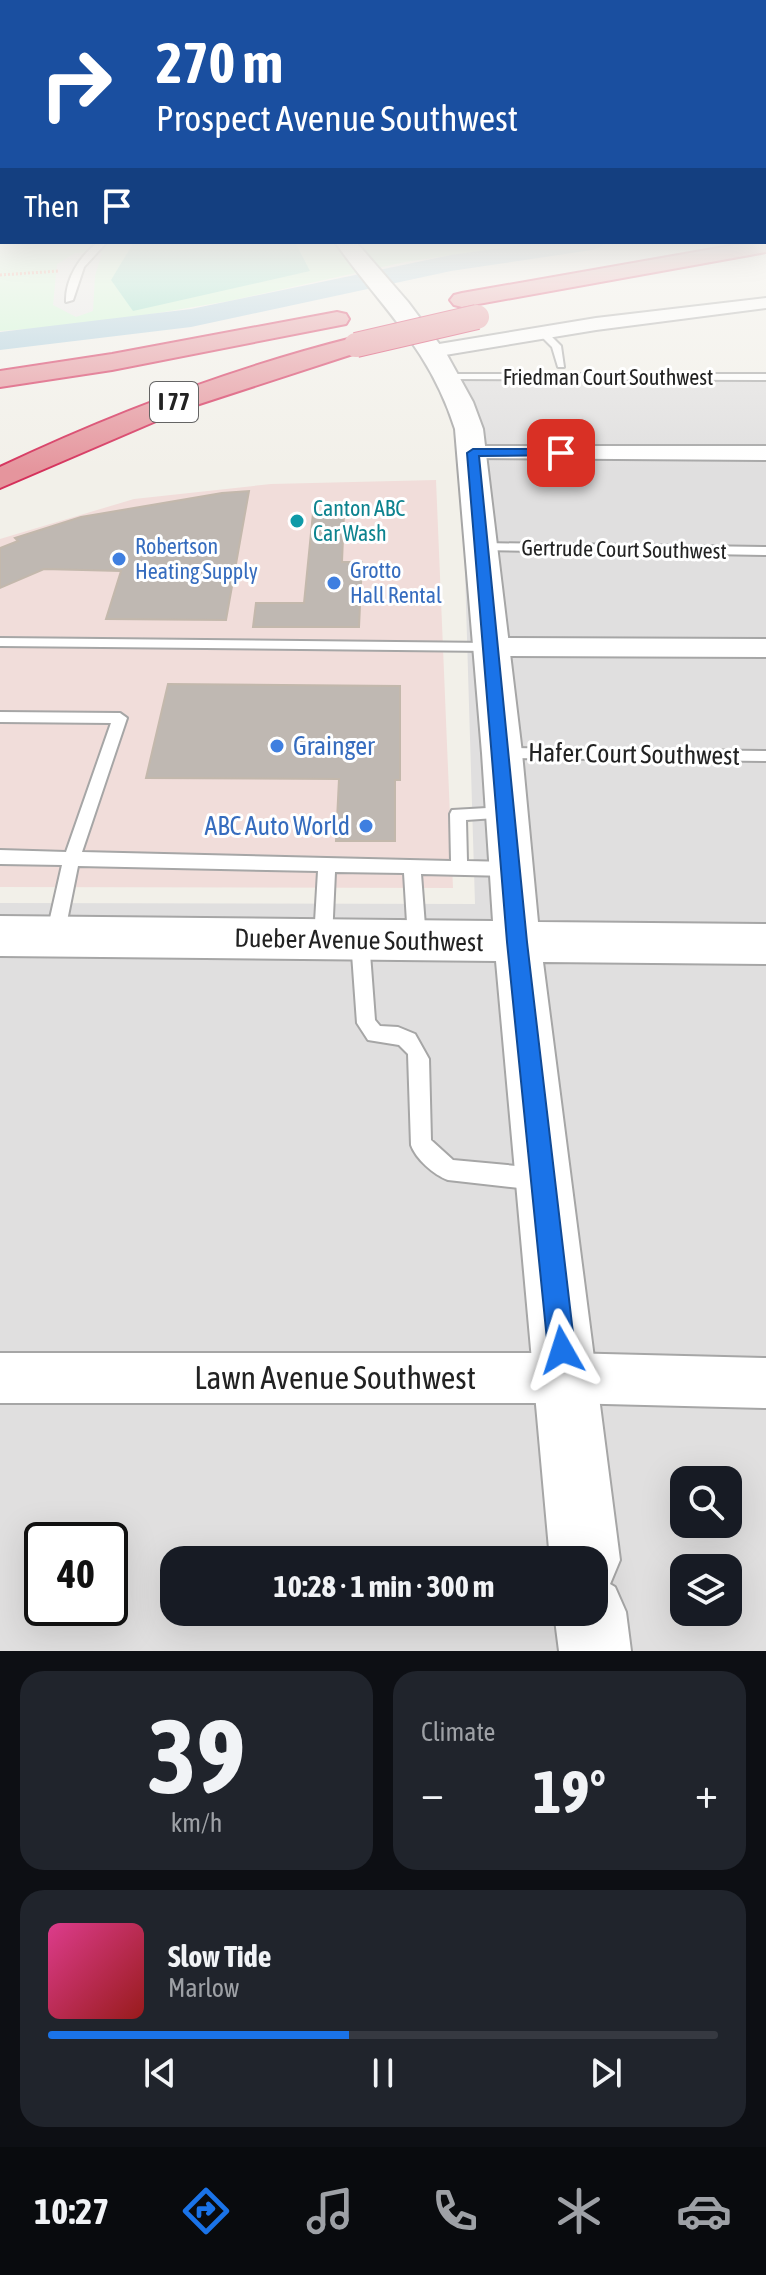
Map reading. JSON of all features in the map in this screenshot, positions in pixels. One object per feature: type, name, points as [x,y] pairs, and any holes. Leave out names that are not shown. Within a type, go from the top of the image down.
[{"type":"highway","points":[[0,379],[112,362],[334,316]]},
{"type":"highway","name":"I 77","points":[[161,381],[348,316]]},
{"type":"highway","name":"I 77","points":[[1,479],[168,404],[257,373],[356,316]]},
{"type":"street","points":[[377,316],[442,364],[462,402],[473,453],[517,942],[583,1546]]},
{"type":"street","points":[[442,364],[542,332],[665,316]]},
{"type":"street","points":[[473,453],[766,453]]},
{"type":"street","points":[[491,647],[766,648]]},
{"type":"street","name":"Dueber Avenue Southwest","points":[[0,936],[766,944]]},
{"type":"street","name":"Lawn Avenue Southwest","points":[[0,1378],[565,1378],[766,1383]]},
{"type":"street","points":[[592,1626],[595,1651]]},
{"type":"lane","points":[[542,332],[556,346],[561,365]]},
{"type":"lane","name":"Friedman Court Southwest","points":[[442,364],[766,377]]},
{"type":"lane","name":"Gertrude Court Southwest","points":[[482,547],[766,551]]},
{"type":"lane","points":[[0,642],[491,647]]},
{"type":"lane","points":[[0,717],[120,718],[72,857],[55,936]]},
{"type":"lane","name":"Hafer Court Southwest","points":[[502,753],[766,756]]},
{"type":"lane","points":[[459,868],[458,814],[507,813]]},
{"type":"lane","points":[[0,857],[512,869]]},
{"type":"lane","points":[[327,865],[341,939],[366,1023],[375,1034],[403,1036],[415,1046],[419,1059],[421,1145],[448,1170],[543,1180]]},
{"type":"lane","points":[[412,867],[417,940]]},
{"type":"shaded area","points":[[459,372],[766,373],[766,1651],[0,1651],[0,903],[475,904]]},
{"type":"shaded area","points":[[436,480],[453,888],[0,887],[0,539],[134,499],[271,484]]},
{"type":"green space","points":[[0,316],[140,316],[93,324],[0,331]]},
{"type":"building","name":"Robertson Heating Supply","points":[[249,491],[226,620],[106,619],[121,571],[44,569],[0,588],[0,548],[18,541],[15,538],[81,517]]},
{"type":"building","name":"Grotto Hall Rental","points":[[313,513],[344,513],[342,562],[362,562],[359,627],[253,627],[256,603],[304,603]]},
{"type":"building","name":"Grainger","points":[[168,684],[400,686],[400,780],[395,780],[395,841],[336,841],[339,779],[146,778]]},
{"type":"waterway","points":[[0,341],[200,316]]},
{"type":"place","name":"Canton ABC Car Wash","points":[[297,521]]},
{"type":"place","name":"Robertson Heating Supply","points":[[119,559]]},
{"type":"place","name":"Grotto Hall Rental","points":[[334,583]]},
{"type":"place","name":"Grainger","points":[[277,746]]},
{"type":"place","name":"ABC Auto World","points":[[366,826]]},
{"type":"route","points":[[561,453],[473,453],[517,942],[562,1350]]}]
